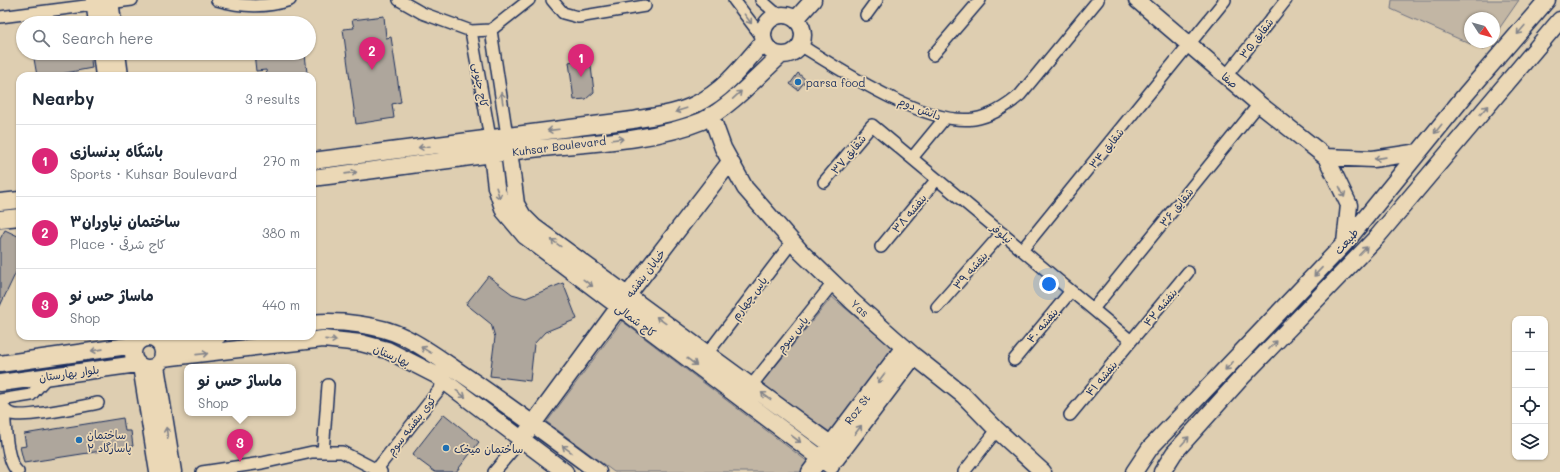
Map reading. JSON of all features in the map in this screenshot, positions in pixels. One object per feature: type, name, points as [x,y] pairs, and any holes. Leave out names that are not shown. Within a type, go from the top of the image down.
[{"type":"main road","points":[[796,19],[813,0]]},
{"type":"main road","name":"صفا","points":[[1137,0],[1259,104],[1326,157]]},
{"type":"main road","name":"طبیعت","points":[[1134,472],[1150,448],[1345,243],[1546,0]]},
{"type":"main road","points":[[111,2],[112,16]]},
{"type":"main road","points":[[94,3],[96,16]]},
{"type":"main road","points":[[784,14],[796,19],[800,23],[803,34],[800,45],[792,53],[781,55],[770,51],[763,39],[764,26],[772,17],[778,15],[784,14]]},
{"type":"main road","name":"طبیعت","points":[[1162,472],[1174,453],[1243,376],[1377,237],[1560,20]]},
{"type":"main road","name":"Kuhsar Boulevard","points":[[316,177],[493,154],[508,144],[673,112],[696,105],[716,92],[740,69],[763,39]]},
{"type":"main road","name":"Kuhsar Boulevard","points":[[316,160],[490,138],[508,144],[636,137],[677,129],[703,120],[726,105],[781,55]]},
{"type":"main road","points":[[102,60],[103,72]]},
{"type":"main road","points":[[118,60],[119,72]]},
{"type":"main road","name":"Yas","points":[[711,115],[723,148],[744,188],[792,242],[833,283],[909,351],[963,395],[1036,470]]},
{"type":"main road","name":"کاج شمالی","points":[[490,138],[496,187],[504,212],[525,236],[623,302],[707,354],[836,448]]},
{"type":"main road","name":"کاج شمالی","points":[[508,144],[516,204],[524,216],[623,302],[826,465]]},
{"type":"main road","points":[[1345,243],[1348,205],[1326,157],[1374,159],[1419,152]]},
{"type":"main road","name":"خیابان بنفشه","points":[[521,440],[623,302],[730,162]]},
{"type":"main road","points":[[0,202],[16,200]]},
{"type":"main road","points":[[0,220],[16,218]]},
{"type":"main road","name":"بهارستان","points":[[316,322],[327,321],[365,325],[403,336],[430,351],[598,472]]},
{"type":"main road","name":"بهارستان","points":[[316,339],[361,343],[387,350],[436,375],[565,472]]},
{"type":"main road","points":[[148,349],[196,340]]},
{"type":"main road","name":"بهارستان","points":[[148,349],[306,340]]},
{"type":"main road","points":[[148,349],[158,472]]},
{"type":"main road","points":[[148,349],[173,472]]},
{"type":"main road","name":"بلوار بهارستان","points":[[0,364],[148,349]]},
{"type":"main road","name":"بلوار بهارستان","points":[[0,383],[48,376],[148,349]]},
{"type":"main road","name":"Roz St","points":[[810,472],[826,465],[836,448],[909,351]]},
{"type":"street","points":[[0,17],[94,3],[132,0]]},
{"type":"street","points":[[217,0],[251,6],[280,3],[290,0]]},
{"type":"street","points":[[399,0],[422,13],[471,31],[491,30],[529,0]]},
{"type":"street","points":[[552,0],[563,13],[578,18],[645,6]]},
{"type":"street","points":[[734,0],[763,39]]},
{"type":"street","points":[[762,0],[778,15]]},
{"type":"street","points":[[866,15],[877,0]]},
{"type":"street","name":"دانش دوم","points":[[800,45],[851,77],[895,99],[945,118],[975,119],[992,114],[1007,106],[1020,95],[1098,0]]},
{"type":"street","name":"شقایق ۳۴","points":[[1022,250],[1226,0]]},
{"type":"street","name":"شقایق ۳۵","points":[[1226,76],[1286,0]]},
{"type":"street","points":[[933,55],[974,2]]},
{"type":"street","name":"کاج جنوبی","points":[[491,30],[508,144]]},
{"type":"street","name":"کاج جنوبی","points":[[471,31],[490,138]]},
{"type":"street","name":"شقایق ۳۶","points":[[1093,309],[1259,104]]},
{"type":"street","points":[[912,158],[945,118]]},
{"type":"street","name":"نیلوفر","points":[[872,125],[1131,341]]},
{"type":"street","name":"شقایق ۳۷","points":[[824,182],[872,125]]},
{"type":"street","name":"بنفشه ۳۸","points":[[881,247],[937,179]]},
{"type":"street","name":"بنفشه ۳۹","points":[[938,307],[1002,233]]},
{"type":"street","name":"یاس چهارم","points":[[707,354],[792,242]]},
{"type":"street","name":"بنفشه ۴۲","points":[[1131,341],[1188,272]]},
{"type":"street","name":"یاس سوم","points":[[751,386],[833,283]]},
{"type":"street","name":"بنفشه ۴۰","points":[[1014,360],[1071,291]]},
{"type":"street","name":"بنفشه ۴۱","points":[[1070,415],[1131,341]]},
{"type":"street","points":[[2,403],[31,395],[48,376]]},
{"type":"street","name":"کوی بنفشه سوم","points":[[379,470],[445,382]]},
{"type":"street","points":[[322,452],[328,385]]},
{"type":"street","points":[[2,403],[10,414],[28,415],[98,403]]},
{"type":"street","points":[[2,403],[9,455],[14,469],[18,472]]},
{"type":"street","points":[[964,472],[997,430]]},
{"type":"street","points":[[494,472],[521,440]]},
{"type":"street","points":[[202,472],[263,468],[312,452],[342,452],[379,470]]},
{"type":"shaded area","points":[[1392,0],[1519,0],[1500,27],[1500,12],[1464,12],[1464,41],[1391,9]]},
{"type":"shaded area","points":[[832,297],[894,349],[830,432],[760,385]]},
{"type":"shaded area","points":[[622,321],[808,462],[801,472],[614,472],[547,422]]},
{"type":"building","points":[[384,16],[386,38],[391,37],[401,102],[392,104],[394,118],[356,124],[343,29],[354,28],[352,20]]},
{"type":"building","points":[[590,57],[594,92],[586,99],[574,100],[569,62]]},
{"type":"building","points":[[34,60],[91,60],[92,68],[71,72],[36,72]]},
{"type":"building","points":[[255,60],[306,60],[307,72],[266,72],[266,70],[256,71]]},
{"type":"building","name":"parsa food","points":[[798,73],[806,80],[798,90],[790,84]]},
{"type":"building","points":[[5,230],[16,235],[16,272],[0,306],[0,239]]},
{"type":"building","points":[[488,276],[512,294],[526,298],[563,283],[577,319],[545,332],[534,344],[530,381],[490,376],[495,337],[491,324],[466,304]]},
{"type":"building","name":"ساختمان میخک","points":[[444,414],[479,442],[456,472],[435,472],[412,455]]},
{"type":"building","name":"ساختمان پاسارگاد ۲","points":[[123,418],[125,431],[131,431],[133,446],[24,463],[20,447],[26,446],[24,434]]},
{"type":"place","name":"ساختمان نیاوران۳","points":[[372,70]]},
{"type":"place","name":"باشگاه بدنسازی","points":[[581,77]]},
{"type":"place","name":"parsa food","points":[[798,82]]},
{"type":"place","name":"ساختمان پاسارگاد ۲","points":[[79,440]]},
{"type":"place","name":"ساختمان میخک","points":[[446,448]]},
{"type":"place","name":"ماساژ حس نو","points":[[240,462]]}]
